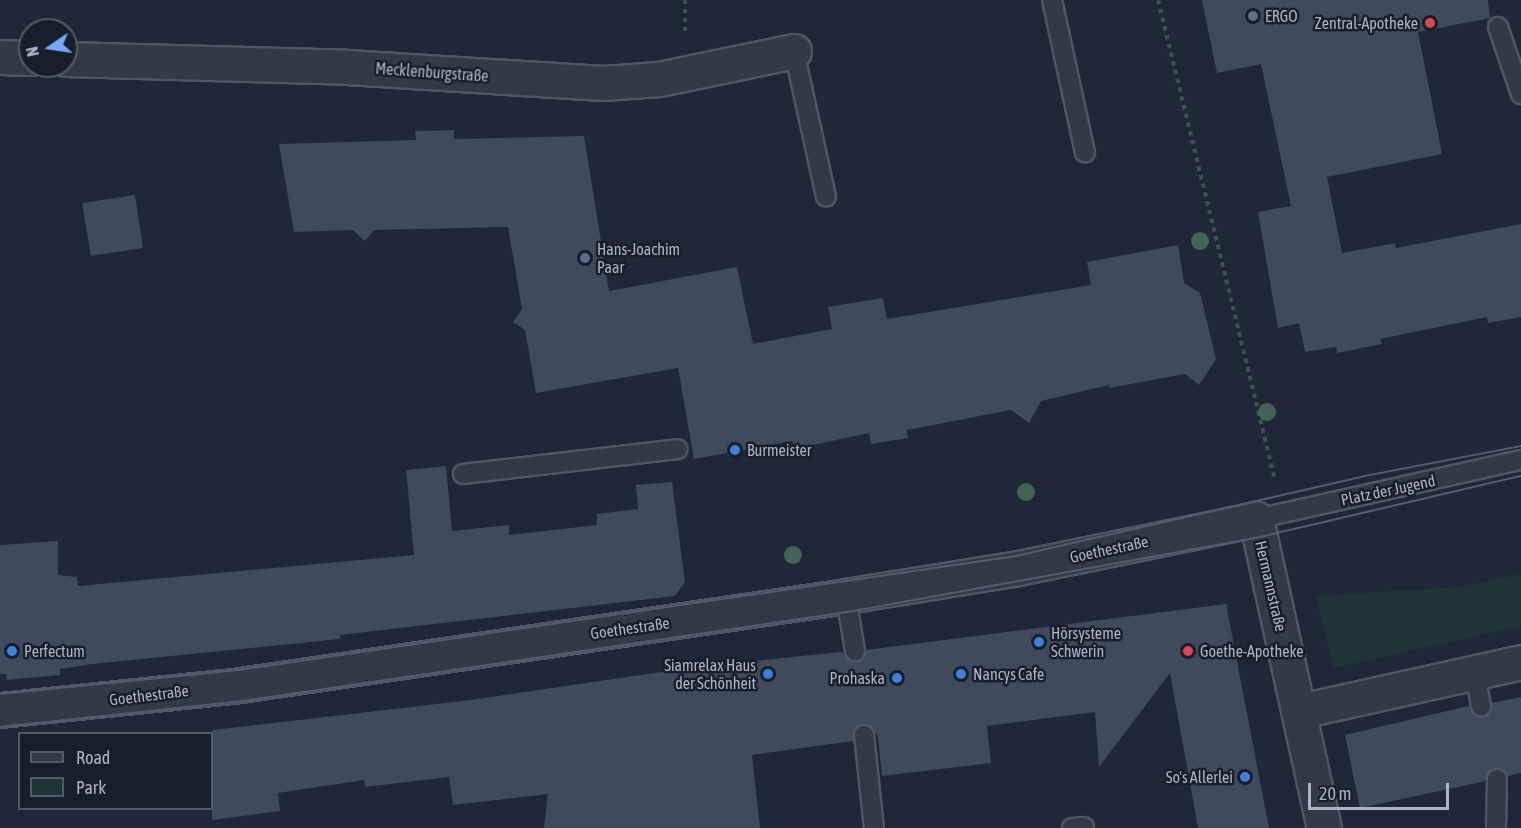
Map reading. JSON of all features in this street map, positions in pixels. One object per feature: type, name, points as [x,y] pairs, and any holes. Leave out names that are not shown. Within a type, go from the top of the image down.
[{"type":"street","name":"Mecklenburgstraße","points":[[78,59],[347,67],[603,82],[659,79],[794,51]]},
{"type":"street","points":[[0,57],[18,58]]},
{"type":"street","name":"Goethestraße","points":[[0,710],[240,685],[846,596],[1018,568],[1269,516]]},
{"type":"street","name":"Hermannstraße","points":[[1269,516],[1300,711],[1324,828]]},
{"type":"street","points":[[1300,711],[1521,662]]},
{"type":"lane","points":[[1052,0],[1085,152]]},
{"type":"lane","points":[[1498,27],[1521,94]]},
{"type":"lane","points":[[794,51],[826,197]]},
{"type":"lane","points":[[463,474],[678,449]]},
{"type":"lane","name":"Platz der Jugend","points":[[1269,516],[1521,460]]},
{"type":"lane","points":[[846,596],[855,651]]},
{"type":"lane","points":[[1475,672],[1481,706]]},
{"type":"lane","points":[[864,735],[874,828]]},
{"type":"lane","points":[[1496,828],[1497,779]]},
{"type":"path","points":[[1158,0],[1269,516]]},
{"type":"green space","points":[[1521,574],[1521,626],[1334,668],[1316,596],[1458,587]]},
{"type":"building","points":[[1202,0],[1488,0],[1490,18],[1418,32],[1442,154],[1327,177],[1342,253],[1395,243],[1396,248],[1521,224],[1521,317],[1488,323],[1487,317],[1380,339],[1382,344],[1337,353],[1336,347],[1305,352],[1299,323],[1278,328],[1258,212],[1291,206],[1261,64],[1217,73]]},
{"type":"building","points":[[454,130],[454,139],[584,136],[609,291],[737,267],[753,344],[832,329],[828,307],[883,298],[887,319],[1091,285],[1087,262],[1178,245],[1184,283],[1200,293],[1216,359],[1199,385],[1185,374],[1109,388],[1109,385],[1041,401],[1029,423],[1011,410],[907,430],[908,438],[871,444],[869,433],[794,449],[793,441],[694,459],[678,368],[536,393],[525,330],[513,322],[522,309],[508,227],[374,230],[365,241],[353,230],[294,232],[279,144],[416,140],[415,131]]},
{"type":"building","points":[[135,195],[143,248],[91,256],[82,203]]},
{"type":"building","points":[[446,466],[452,531],[509,525],[509,535],[597,525],[597,514],[638,509],[636,485],[672,482],[685,582],[675,596],[340,635],[340,639],[92,664],[60,669],[60,675],[7,680],[6,674],[0,674],[0,545],[58,541],[58,575],[77,577],[78,586],[414,555],[406,470]]},
{"type":"building","points":[[1226,604],[1269,828],[1198,828],[1170,673],[1099,767],[1095,712],[987,726],[991,763],[882,776],[878,738],[873,728],[863,724],[854,730],[853,741],[752,755],[760,828],[544,828],[548,794],[453,805],[449,777],[365,787],[364,780],[278,793],[280,811],[212,820],[212,730],[471,700],[695,667],[841,652],[856,662],[863,659],[866,650]]},
{"type":"building","points":[[1521,697],[1521,773],[1508,776],[1497,768],[1488,773],[1486,781],[1360,808],[1345,735],[1470,706],[1473,714],[1484,717],[1491,710],[1492,703]]},
{"type":"tram line","points":[[0,694],[239,670],[1016,556],[1365,476],[1521,446]]},
{"type":"tram line","points":[[0,727],[243,701],[848,612],[1260,537],[1521,476]]},
{"type":"place","name":"ERGO","points":[[1253,16]]},
{"type":"place","name":"Zentral-Apotheke","points":[[1430,23]]},
{"type":"place","name":"Hans-Joachim Paar","points":[[585,258]]},
{"type":"place","name":"Burmeister","points":[[735,450]]},
{"type":"place","name":"Hörsysteme Schwerin","points":[[1039,642]]},
{"type":"place","name":"Perfectum","points":[[12,651]]},
{"type":"place","name":"Goethe-Apotheke","points":[[1188,651]]},
{"type":"place","name":"Siamrelax Haus der Schönheit","points":[[768,674]]},
{"type":"place","name":"Nancys Cafe","points":[[961,674]]},
{"type":"place","name":"Prohaska","points":[[897,678]]},
{"type":"place","name":"So's Allerlei","points":[[1245,777]]}]
